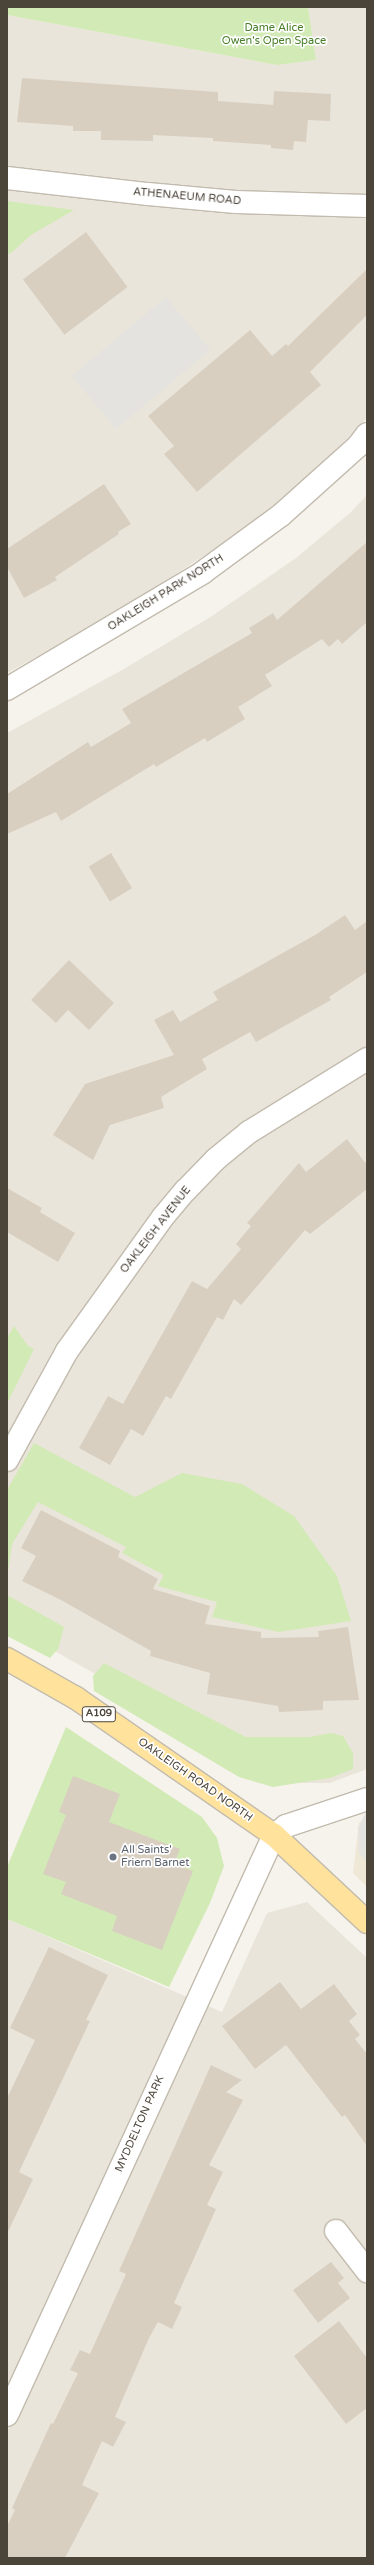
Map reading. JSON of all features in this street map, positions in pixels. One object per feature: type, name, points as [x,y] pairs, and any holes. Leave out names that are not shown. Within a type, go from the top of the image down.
[{"type":"main road","name":"OAKLEIGH ROAD NORTH","points":[[7,1659],[76,1698],[274,1835],[367,1922]]},
{"type":"street","name":"ATHENAEUM ROAD","points":[[7,178],[236,202],[367,206]]},
{"type":"street","name":"OAKLEIGH PARK NORTH","points":[[7,689],[202,573],[280,516],[358,446],[367,434]]},
{"type":"street","name":"OAKLEIGH AVENUE","points":[[7,1460],[67,1351],[163,1217],[186,1190],[216,1159],[249,1132],[367,1059]]},
{"type":"street","points":[[274,1835],[286,1826],[367,1799]]},
{"type":"street","name":"MYDDELTON PARK","points":[[7,2415],[274,1835]]},
{"type":"street","points":[[336,2231],[367,2271]]},
{"type":"shaded area","points":[[308,7],[367,7],[367,418],[315,473],[234,536],[113,615],[7,673],[7,15],[277,65],[316,60]]},
{"type":"shaded area","points":[[166,297],[210,350],[116,429],[72,376]]},
{"type":"shaded area","points":[[367,495],[367,1769],[330,1783],[288,1783],[7,1624],[7,733],[122,670],[212,616],[296,558],[351,512]]},
{"type":"shaded area","points":[[367,1810],[367,1862],[359,1853],[358,1828]]},
{"type":"shaded area","points":[[367,1819],[367,1887],[353,1873],[359,1822]]},
{"type":"shaded area","points":[[307,1902],[367,1958],[367,2558],[7,2558],[7,1919],[222,2012],[267,1913]]},
{"type":"green space","name":"Dame Alice Owen's Open Space","points":[[7,7],[308,7],[316,60],[277,65],[7,15]]},
{"type":"green space","points":[[7,201],[74,210],[31,235],[10,254],[7,253]]},
{"type":"green space","points":[[14,1326],[28,1346],[34,1349],[7,1404],[7,1338]]},
{"type":"green space","points":[[34,1443],[135,1497],[182,1473],[242,1484],[294,1516],[337,1576],[351,1621],[279,1632],[212,1617],[217,1602],[158,1586],[164,1575],[122,1553],[126,1547],[38,1502],[12,1544],[7,1579],[7,1490]]},
{"type":"green space","points":[[7,1595],[64,1627],[58,1649],[50,1658],[7,1636]]},
{"type":"green space","points":[[104,1663],[246,1737],[310,1737],[331,1733],[343,1736],[353,1753],[353,1769],[330,1778],[273,1787],[239,1777],[94,1691],[93,1676]]},
{"type":"green space","points":[[66,1727],[202,1817],[217,1838],[224,1866],[210,1903],[169,1987],[7,1919],[7,1867]]},
{"type":"building","points":[[22,78],[218,92],[218,101],[273,105],[274,91],[331,94],[330,121],[308,120],[306,142],[294,141],[293,150],[271,148],[271,145],[213,141],[213,138],[153,135],[153,141],[101,140],[101,131],[73,131],[73,126],[17,122]]},
{"type":"building","points":[[86,232],[128,287],[64,335],[23,280]]},
{"type":"building","points":[[367,269],[367,315],[310,372],[321,385],[197,492],[164,454],[174,446],[148,416],[250,330],[272,356],[286,344],[288,346]]},
{"type":"building","points":[[104,484],[131,524],[118,532],[119,534],[55,577],[57,580],[24,598],[7,567],[7,549]]},
{"type":"building","points":[[367,542],[367,622],[342,644],[338,639],[329,647],[322,639],[265,675],[272,686],[238,707],[245,719],[207,742],[205,738],[156,767],[154,764],[61,821],[56,812],[7,834],[7,794],[88,742],[91,747],[131,723],[122,709],[252,633],[249,628],[273,613],[277,620]]},
{"type":"building","points":[[111,853],[132,888],[110,902],[89,866]]},
{"type":"building","points":[[345,915],[355,930],[367,921],[367,972],[329,997],[331,1000],[256,1042],[250,1032],[202,1059],[207,1069],[161,1097],[164,1108],[110,1125],[93,1160],[53,1135],[85,1084],[174,1055],[154,1020],[173,1010],[180,1022],[218,1000],[213,992],[315,935]]},
{"type":"building","points":[[69,960],[114,1003],[89,1030],[68,1010],[56,1023],[31,1000]]},
{"type":"building","points":[[347,1139],[367,1165],[367,1189],[310,1234],[305,1230],[241,1305],[234,1299],[223,1320],[217,1317],[171,1399],[166,1396],[143,1436],[131,1429],[110,1465],[79,1448],[108,1396],[123,1404],[192,1281],[207,1289],[241,1249],[236,1244],[251,1226],[247,1223],[299,1163],[306,1172]]},
{"type":"building","points":[[7,1188],[42,1208],[40,1212],[75,1233],[58,1262],[7,1232]]},
{"type":"building","points":[[41,1510],[120,1551],[118,1557],[158,1579],[153,1589],[210,1606],[205,1624],[261,1632],[261,1638],[319,1637],[318,1631],[348,1627],[359,1700],[323,1701],[323,1710],[279,1712],[278,1706],[207,1694],[210,1673],[150,1656],[151,1651],[61,1600],[22,1581],[36,1556],[21,1548]]},
{"type":"building","name":"All Saints' Friern Barnet","points":[[73,1776],[120,1794],[109,1822],[180,1849],[174,1864],[193,1871],[162,1950],[112,1931],[117,1916],[61,1894],[66,1882],[43,1874],[66,1815],[59,1812]]},
{"type":"building","points":[[49,1947],[108,1975],[86,2020],[90,2021],[19,2172],[33,2179],[7,2234],[7,2098],[35,2040],[10,2028]]},
{"type":"building","points":[[280,1982],[301,2009],[334,1984],[357,2014],[349,2021],[360,2035],[355,2039],[367,2054],[367,2146],[345,2115],[342,2117],[286,2045],[255,2069],[222,2026]]},
{"type":"building","points":[[211,2065],[242,2080],[226,2092],[243,2100],[209,2165],[223,2172],[207,2205],[216,2209],[174,2303],[182,2307],[172,2329],[158,2322],[149,2338],[115,2417],[126,2422],[113,2447],[102,2441],[82,2485],[99,2493],[65,2558],[7,2558],[7,2526],[15,2510],[12,2508],[51,2423],[53,2424],[78,2373],[70,2370],[80,2350],[90,2354],[126,2274],[119,2271]]},
{"type":"building","points":[[331,2262],[344,2278],[338,2283],[350,2298],[318,2323],[293,2290]]},
{"type":"building","points":[[339,2321],[367,2358],[367,2408],[346,2424],[294,2356]]},
{"type":"place","name":"All Saints' Friern Barnet","points":[[113,1857]]}]
